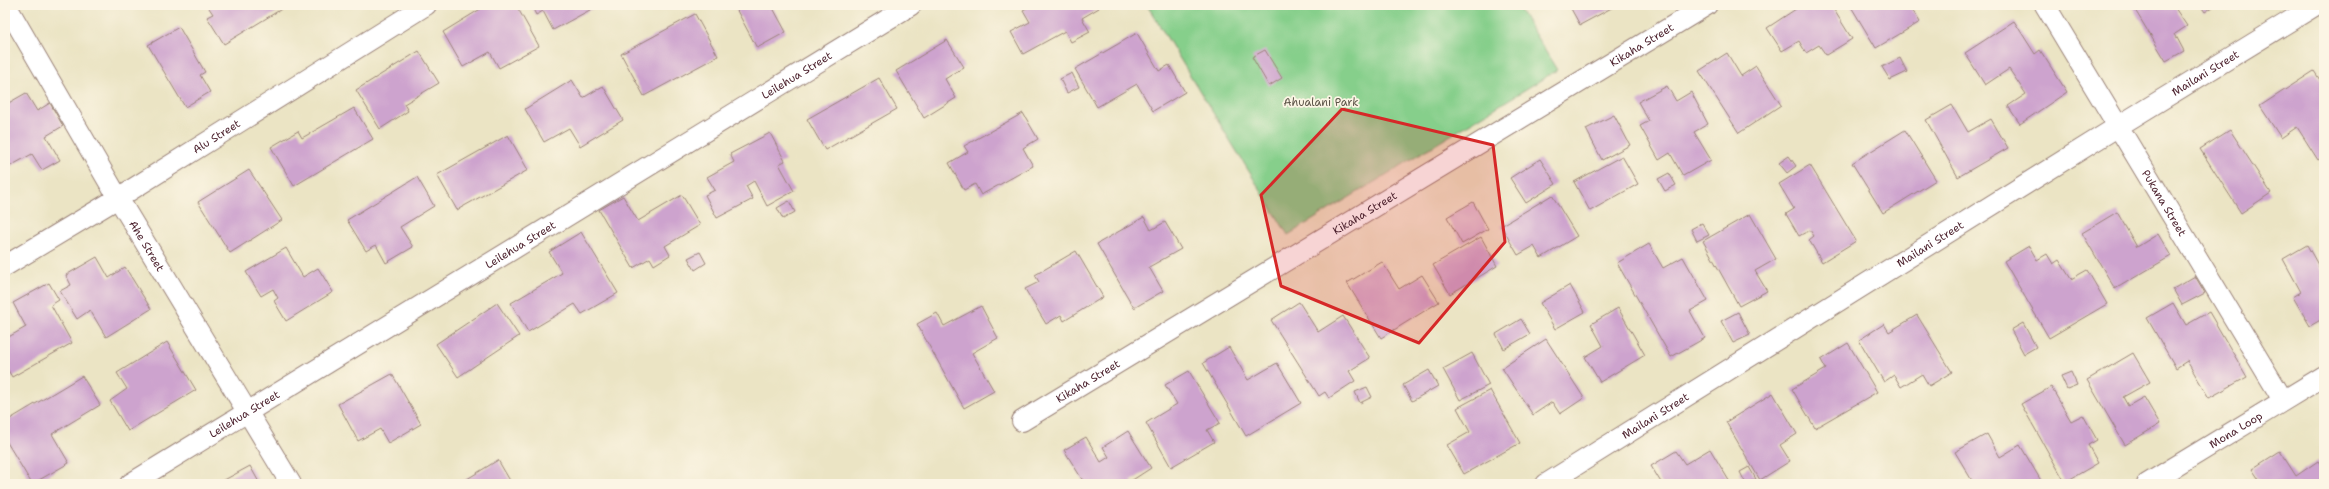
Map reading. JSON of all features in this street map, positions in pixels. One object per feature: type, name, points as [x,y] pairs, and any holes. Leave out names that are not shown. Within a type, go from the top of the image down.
[{"type":"street","name":"Ahe Street","points":[[6,5],[118,198],[249,412],[291,484]]},
{"type":"street","name":"Alu Street","points":[[5,266],[118,198],[426,5]]},
{"type":"street","name":"Leilehua Street","points":[[130,484],[911,5]]},
{"type":"street","name":"Kikaha Street","points":[[1022,421],[1707,5]]},
{"type":"street","name":"Pukana Street","points":[[2045,5],[2117,127],[2283,400]]},
{"type":"street","name":"Mailani Street","points":[[1546,484],[2117,127],[2316,5]]},
{"type":"street","name":"Mona Loop","points":[[2147,484],[2324,376]]},
{"type":"highlighted area","points":[[1342,109],[1493,145],[1505,242],[1419,343],[1281,286],[1261,195]]},
{"type":"green space","name":"Ahualani Park","points":[[1147,5],[1517,5],[1557,70],[1288,235]]},
{"type":"building","points":[[207,5],[288,5],[224,44],[207,17],[213,14]]},
{"type":"building","points":[[487,5],[516,5],[539,46],[499,68],[490,52],[463,67],[443,32]]},
{"type":"building","points":[[531,5],[599,5],[553,30],[543,11],[536,15]]},
{"type":"building","points":[[734,5],[779,5],[773,8],[786,32],[757,48]]},
{"type":"building","points":[[1032,5],[1097,5],[1099,8],[1082,18],[1090,32],[1071,42],[1065,31],[1023,54],[1011,32],[1030,22],[1023,10]]},
{"type":"building","points":[[1569,5],[1617,5],[1580,25]]},
{"type":"building","points":[[1802,5],[1831,5],[1852,39],[1826,55],[1819,45],[1806,53],[1799,41],[1782,51],[1767,28]]},
{"type":"building","points":[[1850,5],[1909,5],[1920,22],[1876,48]]},
{"type":"building","points":[[2132,5],[2173,5],[2187,26],[2175,34],[2184,51],[2166,61]]},
{"type":"building","points":[[2200,5],[2216,5],[2205,12]]},
{"type":"building","points":[[695,14],[718,56],[644,96],[621,54]]},
{"type":"building","points":[[2014,21],[2035,54],[2040,50],[2067,92],[2020,124],[2008,106],[2026,94],[2009,69],[1985,85],[1965,53]]},
{"type":"building","points":[[179,27],[205,72],[200,75],[210,92],[185,107],[148,45]]},
{"type":"building","points":[[1137,33],[1159,71],[1169,65],[1185,92],[1153,111],[1137,84],[1097,107],[1075,69]]},
{"type":"building","points":[[947,40],[964,67],[945,79],[956,98],[924,118],[896,71]]},
{"type":"building","points":[[1265,50],[1282,78],[1269,86],[1252,57]]},
{"type":"building","points":[[419,51],[439,83],[404,104],[408,111],[380,129],[356,90]]},
{"type":"building","points":[[1727,53],[1741,76],[1756,66],[1781,105],[1739,133],[1699,71]]},
{"type":"building","points":[[1900,58],[1907,72],[1890,80],[1882,67]]},
{"type":"building","points":[[2314,71],[2324,86],[2324,156],[2318,160],[2297,127],[2281,138],[2260,106]]},
{"type":"building","points":[[1072,73],[1079,87],[1067,93],[1060,79]]},
{"type":"building","points":[[879,78],[897,109],[825,150],[807,119]]},
{"type":"building","points":[[572,80],[583,98],[603,86],[623,120],[580,146],[569,128],[544,142],[525,109]]},
{"type":"building","points":[[1667,86],[1676,101],[1691,92],[1708,124],[1694,132],[1711,160],[1683,176],[1670,153],[1659,160],[1640,126],[1649,121],[1638,102]]},
{"type":"building","points":[[26,93],[37,111],[50,103],[63,126],[46,136],[60,160],[42,170],[32,154],[5,169],[5,105]]},
{"type":"building","points":[[1952,105],[1968,132],[1991,119],[2008,148],[1958,177],[1926,120]]},
{"type":"building","points":[[354,108],[373,139],[294,186],[271,147],[298,131],[302,138]]},
{"type":"building","points":[[1023,113],[1038,139],[1023,148],[1033,166],[981,195],[975,184],[964,190],[949,163],[968,152],[964,146]]},
{"type":"building","points":[[1614,115],[1630,145],[1602,160],[1586,129]]},
{"type":"building","points":[[1905,130],[1936,180],[1883,213],[1852,163]]},
{"type":"building","points":[[2230,130],[2271,193],[2241,213],[2200,149]]},
{"type":"building","points":[[770,133],[785,161],[779,164],[794,191],[767,206],[754,181],[746,186],[753,199],[717,218],[705,195],[715,190],[707,177],[734,162],[730,154]]},
{"type":"building","points":[[508,135],[528,170],[457,210],[437,175]]},
{"type":"building","points":[[1622,156],[1638,184],[1590,211],[1574,182]]},
{"type":"building","points":[[1789,156],[1796,166],[1787,173],[1779,163]]},
{"type":"building","points":[[1540,159],[1556,184],[1526,203],[1510,178]]},
{"type":"building","points":[[1810,165],[1856,241],[1822,262],[1809,240],[1814,236],[1810,230],[1799,236],[1786,214],[1794,209],[1779,184]]},
{"type":"building","points":[[249,170],[282,220],[230,253],[198,202]]},
{"type":"building","points":[[1669,173],[1676,185],[1665,191],[1658,179]]},
{"type":"building","points":[[417,177],[434,206],[400,227],[413,247],[386,263],[376,245],[366,251],[347,220]]},
{"type":"building","points":[[682,195],[700,225],[665,246],[670,255],[654,265],[650,258],[633,268],[599,210],[623,196],[638,221]]},
{"type":"building","points":[[1552,195],[1577,236],[1541,258],[1534,246],[1518,255],[1501,226]]},
{"type":"building","points":[[789,201],[795,212],[783,219],[777,208]]},
{"type":"building","points":[[1473,202],[1488,229],[1462,244],[1447,217]]},
{"type":"building","points":[[2117,212],[2137,247],[2158,234],[2171,256],[2115,289],[2082,233]]},
{"type":"building","points":[[1750,214],[1776,259],[1755,271],[1767,291],[1739,306],[1703,241]]},
{"type":"building","points":[[1144,217],[1151,230],[1165,222],[1181,249],[1149,267],[1163,291],[1134,308],[1097,244]]},
{"type":"building","points":[[1702,223],[1709,235],[1697,241],[1691,229]]},
{"type":"building","points":[[581,232],[618,293],[582,314],[575,304],[528,332],[511,303],[562,273],[549,252]]},
{"type":"building","points":[[1481,237],[1497,266],[1450,294],[1433,265]]},
{"type":"building","points":[[1649,244],[1663,268],[1683,257],[1708,301],[1690,311],[1705,338],[1671,357],[1617,263]]},
{"type":"building","points":[[2307,245],[2322,272],[2324,271],[2324,318],[2310,326],[2293,297],[2301,292],[2283,259]]},
{"type":"building","points":[[2029,246],[2037,260],[2047,254],[2053,264],[2059,260],[2071,279],[2087,270],[2107,304],[2049,338],[2004,261]]},
{"type":"building","points":[[286,248],[303,277],[318,268],[333,292],[286,321],[274,301],[278,298],[273,289],[261,296],[246,272]]},
{"type":"building","points":[[1076,251],[1103,297],[1064,321],[1061,315],[1046,324],[1025,289],[1039,282],[1035,275]]},
{"type":"building","points":[[700,252],[706,263],[695,270],[688,258]]},
{"type":"building","points":[[97,257],[109,278],[125,267],[151,309],[106,337],[90,310],[77,319],[60,291],[71,285],[66,275]]},
{"type":"building","points":[[1382,262],[1399,289],[1422,275],[1439,302],[1381,338],[1347,283]]},
{"type":"building","points":[[2195,276],[2205,293],[2182,305],[2173,289]]},
{"type":"building","points":[[49,283],[59,300],[51,305],[72,343],[12,377],[5,365],[5,339],[26,327],[13,303]]},
{"type":"building","points":[[1570,285],[1585,312],[1555,329],[1540,303]]},
{"type":"building","points":[[1299,302],[1318,332],[1343,316],[1370,358],[1349,371],[1355,381],[1329,398],[1325,392],[1319,396],[1271,320]]},
{"type":"building","points":[[497,303],[519,336],[458,377],[436,344]]},
{"type":"building","points":[[2173,303],[2186,325],[2209,312],[2247,377],[2209,398],[2187,361],[2176,368],[2147,318]]},
{"type":"building","points":[[981,306],[998,338],[972,353],[994,391],[964,408],[917,324],[937,313],[944,326]]},
{"type":"building","points":[[1618,308],[1645,355],[1600,382],[1585,357],[1603,346],[1591,324]]},
{"type":"building","points":[[1738,312],[1750,335],[1733,343],[1721,321]]},
{"type":"building","points":[[1917,315],[1952,372],[1929,386],[1922,374],[1901,387],[1894,375],[1884,382],[1859,340],[1884,324],[1889,332]]},
{"type":"building","points":[[1521,319],[1530,334],[1504,349],[1496,334]]},
{"type":"building","points":[[2023,323],[2036,347],[2024,354],[2011,330]]},
{"type":"building","points":[[1546,339],[1584,398],[1560,414],[1552,402],[1533,415],[1502,368]]},
{"type":"building","points":[[167,342],[196,390],[128,431],[110,401],[127,389],[117,373]]},
{"type":"building","points":[[1848,343],[1877,392],[1815,428],[1792,389],[1826,369],[1821,360]]},
{"type":"building","points":[[1229,347],[1248,380],[1277,363],[1301,403],[1246,436],[1203,363]]},
{"type":"building","points":[[1472,353],[1489,385],[1460,400],[1443,369]]},
{"type":"building","points":[[2133,353],[2150,382],[2123,397],[2128,406],[2144,397],[2160,424],[2125,445],[2087,380]]},
{"type":"building","points":[[1429,370],[1438,386],[1412,401],[1403,385]]},
{"type":"building","points":[[1189,371],[1220,423],[1207,430],[1214,442],[1171,467],[1146,423],[1177,404],[1165,385]]},
{"type":"building","points":[[2071,372],[2077,385],[2067,389],[2061,376]]},
{"type":"building","points":[[392,374],[421,424],[388,443],[380,429],[358,441],[338,404]]},
{"type":"building","points":[[82,376],[100,405],[52,434],[69,463],[32,484],[5,439],[5,422]]},
{"type":"building","points":[[1367,387],[1372,397],[1360,403],[1355,392]]},
{"type":"building","points":[[2051,387],[2071,421],[2083,415],[2097,440],[2088,445],[2098,463],[2065,482],[2021,404]]},
{"type":"building","points":[[1490,390],[1520,443],[1464,474],[1447,445],[1470,432],[1457,408]]},
{"type":"building","points":[[1773,393],[1797,434],[1780,445],[1790,461],[1760,480],[1726,422]]},
{"type":"building","points":[[1128,431],[1151,468],[1131,481],[1133,484],[1085,484],[1064,450],[1086,437],[1101,462],[1109,457],[1103,447]]},
{"type":"building","points":[[1987,434],[2000,457],[2020,445],[2043,484],[1974,484],[1955,452]]},
{"type":"building","points":[[1710,449],[1731,484],[1662,484],[1651,466],[1676,451],[1685,464]]},
{"type":"building","points":[[2280,451],[2296,476],[2318,461],[2324,469],[2324,484],[2262,484],[2252,469]]},
{"type":"building","points":[[498,460],[512,484],[459,484]]},
{"type":"building","points":[[250,466],[260,484],[217,484]]},
{"type":"building","points":[[1749,467],[1756,479],[1746,484],[1740,472]]}]
